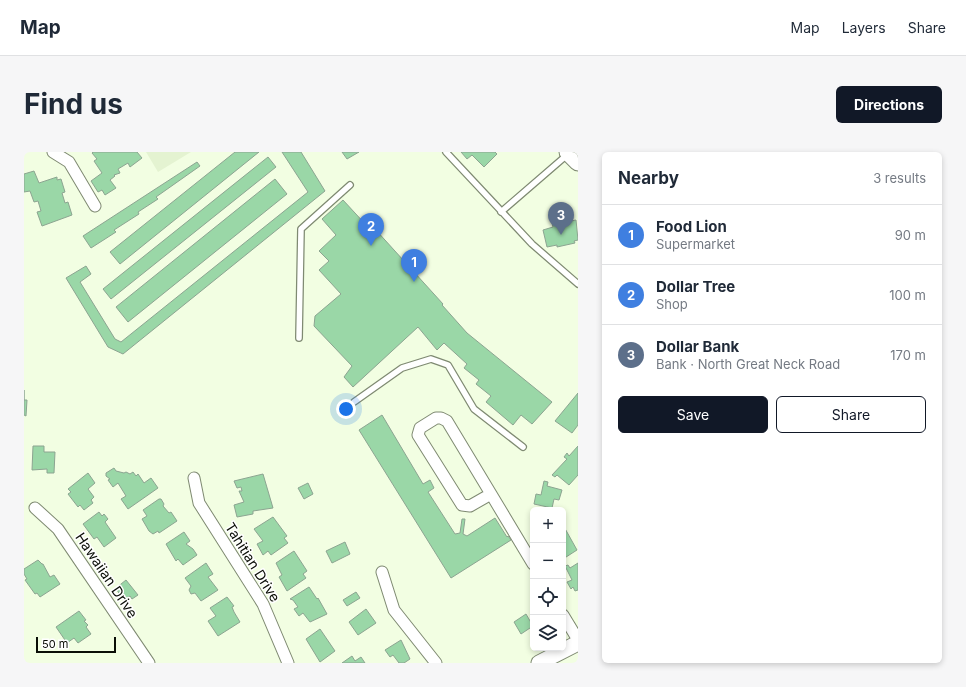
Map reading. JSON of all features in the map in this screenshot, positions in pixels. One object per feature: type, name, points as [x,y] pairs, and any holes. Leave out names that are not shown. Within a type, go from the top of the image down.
[{"type":"street","points":[[53,152],[69,162],[95,206]]},
{"type":"street","points":[[491,494],[470,506],[462,505],[418,435],[420,428],[436,418],[441,418],[447,421],[491,494],[530,559]]},
{"type":"street","name":"Tahitian Drive","points":[[194,478],[199,503],[263,604],[288,663]]},
{"type":"street","name":"Hawaiian Drive","points":[[35,508],[58,529],[150,663]]},
{"type":"street","points":[[382,572],[394,610],[436,663]]},
{"type":"street","points":[[546,662],[578,642],[566,620]]},
{"type":"lane","points":[[446,152],[501,212],[554,265],[578,284]]},
{"type":"lane","points":[[501,212],[571,155]]},
{"type":"lane","points":[[298,338],[301,229],[350,185]]},
{"type":"lane","points":[[354,402],[402,368],[431,359],[448,365],[474,409],[523,447]]},
{"type":"shaded area","points":[[146,152],[191,152],[158,172]]},
{"type":"building","points":[[137,152],[142,158],[130,167],[128,163],[118,169],[120,173],[114,175],[115,176],[110,180],[116,188],[105,195],[102,190],[98,192],[91,181],[102,173],[94,161],[97,159],[92,153]]},
{"type":"building","points":[[235,152],[259,152],[120,264],[110,252]]},
{"type":"building","points":[[282,152],[301,152],[325,191],[123,354],[108,347],[66,278],[86,266],[91,274],[80,282],[115,339],[121,342],[308,192]]},
{"type":"building","points":[[342,152],[359,152],[347,159]]},
{"type":"building","points":[[461,152],[495,152],[497,154],[484,167],[472,155],[467,159]]},
{"type":"building","points":[[268,157],[276,167],[111,299],[103,289]]},
{"type":"building","points":[[197,162],[200,166],[156,197],[158,199],[138,212],[139,214],[114,230],[116,232],[91,248],[83,236]]},
{"type":"building","points":[[34,171],[39,183],[57,177],[57,180],[61,179],[65,192],[62,193],[65,203],[68,202],[72,215],[42,226],[37,212],[41,211],[38,201],[34,202],[30,191],[24,192],[24,174]]},
{"type":"building","points":[[275,179],[287,194],[128,322],[116,307]]},
{"type":"building","points":[[343,200],[367,226],[369,224],[375,229],[443,304],[442,305],[467,333],[552,402],[532,424],[521,415],[513,425],[486,402],[491,396],[476,384],[479,380],[464,368],[467,364],[444,343],[437,350],[418,327],[353,387],[344,377],[352,366],[314,326],[315,316],[341,294],[319,270],[329,261],[319,251],[336,235],[322,219]]},
{"type":"building","points":[[576,220],[578,240],[574,241],[575,243],[557,247],[557,245],[547,247],[543,230],[553,227],[552,223],[555,222],[556,224]]},
{"type":"building","points":[[578,393],[578,425],[572,433],[555,421]]},
{"type":"building","points":[[24,400],[27,400],[26,416],[24,415]]},
{"type":"building","points":[[382,415],[423,484],[430,480],[434,488],[428,492],[455,534],[460,533],[462,519],[465,519],[463,534],[467,536],[495,518],[507,537],[508,536],[511,540],[451,578],[359,430]]},
{"type":"building","points":[[33,446],[44,446],[44,452],[55,452],[54,473],[47,473],[47,469],[32,470]]},
{"type":"building","points":[[578,446],[578,475],[569,485],[557,475],[555,477],[552,475],[567,459],[564,457],[567,453],[569,456]]},
{"type":"building","points":[[114,468],[116,471],[124,473],[126,472],[130,474],[133,472],[136,476],[138,474],[144,483],[151,478],[158,488],[128,509],[121,499],[126,496],[118,483],[113,487],[108,480],[110,479],[106,476],[106,473]]},
{"type":"building","points":[[88,473],[95,483],[88,489],[94,497],[91,500],[93,503],[84,510],[80,505],[78,507],[68,494],[71,492],[68,489]]},
{"type":"building","points":[[263,474],[273,508],[253,511],[253,514],[237,517],[234,505],[244,502],[239,491],[242,491],[241,487],[237,488],[234,481]]},
{"type":"building","points":[[544,481],[548,482],[547,486],[562,490],[559,500],[554,499],[552,507],[534,504],[536,494],[541,495]]},
{"type":"building","points":[[308,483],[313,494],[304,499],[298,488]]},
{"type":"building","points":[[161,499],[164,504],[163,506],[169,513],[171,512],[177,521],[159,533],[158,531],[153,534],[149,531],[142,519],[147,516],[143,510]]},
{"type":"building","points":[[99,512],[102,516],[104,514],[108,519],[105,522],[116,538],[104,547],[97,537],[94,539],[83,524]]},
{"type":"building","points":[[273,517],[287,536],[284,538],[288,543],[271,555],[268,551],[263,555],[257,544],[263,541],[254,529]]},
{"type":"building","points":[[566,530],[577,550],[566,557]]},
{"type":"building","points":[[184,532],[190,541],[186,544],[193,549],[197,555],[183,565],[178,559],[176,561],[166,544]]},
{"type":"building","points":[[345,542],[350,554],[332,563],[326,551]]},
{"type":"building","points":[[294,551],[307,571],[303,574],[306,578],[287,591],[279,577],[282,575],[276,563]]},
{"type":"building","points":[[38,560],[43,564],[50,577],[54,575],[60,584],[40,597],[37,593],[35,594],[25,580],[27,579],[24,574],[24,569]]},
{"type":"building","points":[[206,563],[213,574],[208,577],[218,590],[201,601],[195,593],[191,594],[189,590],[191,586],[185,578]]},
{"type":"building","points":[[578,563],[578,590],[575,591],[573,587],[571,589],[567,582],[572,580],[566,566],[568,565],[570,568]]},
{"type":"building","points":[[126,580],[138,595],[132,599],[130,596],[125,599],[122,596],[121,597],[116,588]]},
{"type":"building","points":[[309,587],[317,599],[318,598],[327,614],[310,622],[303,613],[299,616],[294,609],[298,607],[293,600],[290,599]]},
{"type":"building","points":[[356,592],[360,598],[347,606],[343,600]]},
{"type":"building","points":[[227,597],[234,606],[232,607],[240,622],[218,636],[208,621],[216,616],[210,608]]},
{"type":"building","points":[[366,609],[376,623],[358,635],[349,622]]},
{"type":"building","points":[[79,611],[86,620],[84,621],[88,625],[86,627],[91,634],[78,643],[74,638],[67,643],[56,627]]},
{"type":"building","points":[[526,614],[530,621],[530,628],[521,634],[514,622]]},
{"type":"building","points":[[320,629],[335,651],[320,662],[306,639]]},
{"type":"building","points":[[401,640],[410,659],[404,663],[399,663],[393,655],[390,657],[385,650]]},
{"type":"building","points":[[352,656],[355,661],[361,657],[365,663],[342,663]]},
{"type":"place","name":"Dollar Bank","points":[[561,235]]},
{"type":"place","name":"Dollar Tree","points":[[371,246]]},
{"type":"place","name":"Food Lion","points":[[414,282]]}]
